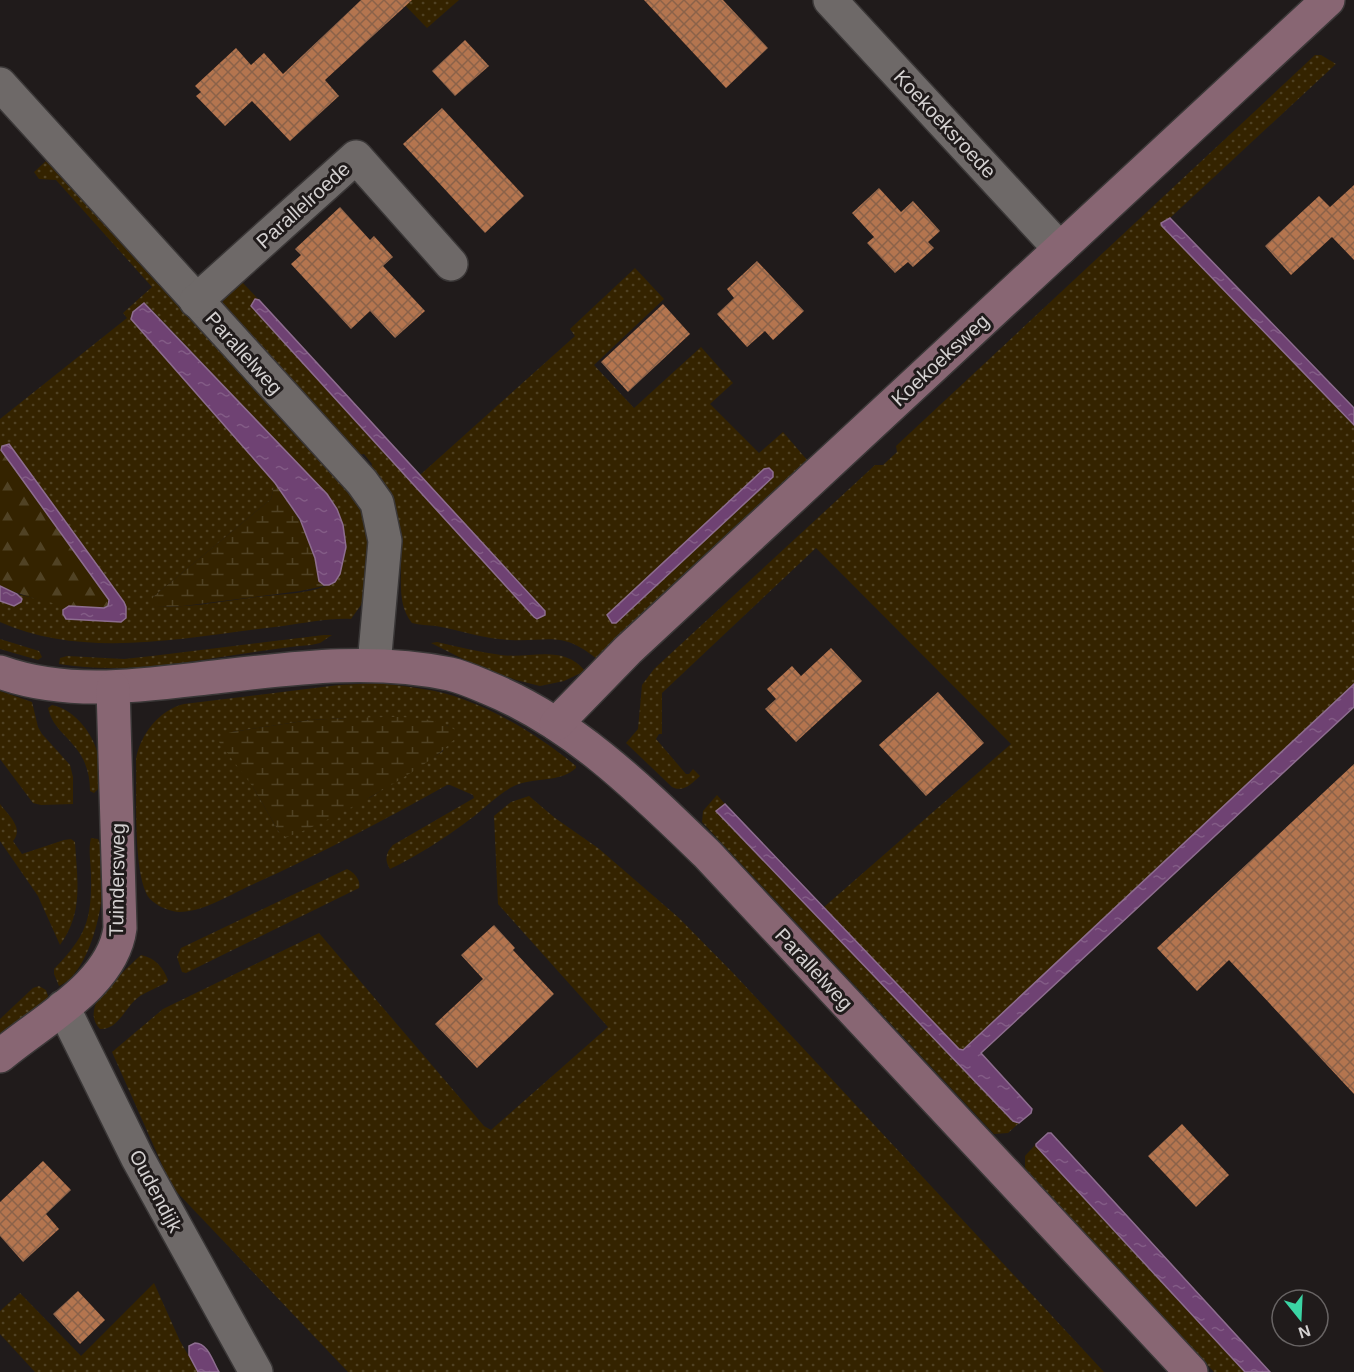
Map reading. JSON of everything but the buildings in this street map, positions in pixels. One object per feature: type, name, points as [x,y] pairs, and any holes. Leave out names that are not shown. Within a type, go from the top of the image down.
[{"type":"street","name":"Koekoeksroede","points":[[830,0],[1060,249]]},
{"type":"street","name":"Koekoeksweg","points":[[556,724],[637,642],[1328,0]]},
{"type":"street","name":"Parallelweg","points":[[0,84],[362,482],[377,503],[385,541],[374,665]]},
{"type":"street","name":"Parallelroede","points":[[196,301],[356,157],[451,264]]},
{"type":"street","name":"Parallelweg","points":[[113,688],[299,668],[374,665],[415,668],[452,674],[509,696],[556,724],[636,785],[707,854],[1191,1372]]},
{"type":"street","points":[[0,672],[43,683],[113,688]]},
{"type":"street","name":"Tuindersweg","points":[[0,1056],[63,1007],[101,972],[115,952],[119,940],[118,822],[113,688]]},
{"type":"street","name":"Oudendijk","points":[[63,1007],[137,1157],[256,1372]]},
{"type":"green space","points":[[400,0],[459,0],[427,28]]},
{"type":"green space","points":[[1315,55],[1321,55],[1336,64],[1170,218],[1161,223],[1354,425],[1354,684],[963,1050],[959,1049],[824,907],[1011,744],[816,548],[662,693],[662,734],[659,734],[656,739],[686,774],[693,769],[700,776],[684,788],[672,787],[626,743],[638,729],[642,685],[654,669],[875,465],[883,465],[897,452],[896,446]]},
{"type":"green space","points":[[46,161],[52,161],[359,497],[371,537],[368,590],[351,619],[326,620],[176,639],[104,643],[33,634],[0,622],[0,601],[14,606],[22,599],[17,594],[69,606],[63,610],[63,614],[126,607],[9,444],[1,450],[0,419],[127,318],[123,313],[152,287],[56,180],[39,179],[34,172]],"holes":[[[147,305],[327,494],[337,509],[343,525],[335,582],[297,593],[192,606],[153,606],[153,597],[271,499],[275,483],[134,323],[131,315]]]},
{"type":"green space","points":[[635,268],[664,299],[594,365],[634,408],[701,347],[733,383],[710,404],[759,453],[783,432],[808,461],[598,660],[575,644],[565,641],[500,639],[412,623],[406,614],[401,594],[398,543],[370,474],[372,464],[364,454],[351,456],[221,304],[242,282],[259,300],[255,300],[251,306],[537,619],[545,611],[420,475],[575,336],[570,329]],"holes":[[[769,468],[773,472],[773,477],[616,622],[611,623],[607,615],[764,470]]]},
{"type":"green space","points":[[0,445],[107,596],[108,606],[84,608],[69,606],[23,595],[0,586]]},
{"type":"green space","points":[[275,483],[307,535],[321,581],[329,585],[300,591],[183,606],[153,607],[153,597],[271,499]]},
{"type":"green space","points":[[332,635],[320,643],[311,645],[153,666],[122,668],[59,664],[60,658],[67,656],[124,659]]},
{"type":"green space","points":[[0,639],[39,651],[42,657],[38,660],[0,649]]},
{"type":"green space","points":[[437,642],[501,655],[557,655],[576,663],[585,671],[564,681],[540,686],[516,680],[469,662],[431,643]]},
{"type":"green space","points":[[379,683],[455,696],[523,728],[576,768],[562,776],[514,786],[441,840],[390,869],[387,856],[393,845],[474,798],[473,795],[447,785],[323,851],[205,907],[179,912],[153,902],[144,888],[140,873],[136,811],[136,759],[142,741],[152,725],[167,712],[184,704],[339,685]],"holes":[[[422,719],[449,726],[443,751],[371,797],[279,832],[253,787],[232,732],[310,720]]]},
{"type":"green space","points":[[0,691],[32,702],[42,734],[70,765],[73,777],[73,804],[33,803],[0,759]]},
{"type":"green space","points":[[52,705],[69,712],[89,733],[97,750],[100,766],[99,788],[94,793],[90,791],[85,762],[52,720],[48,708]]},
{"type":"green space","points":[[418,718],[444,724],[455,730],[457,735],[448,746],[430,760],[378,793],[323,822],[286,837],[279,832],[253,787],[219,742],[221,735],[310,720]]},
{"type":"green space","points":[[717,795],[725,804],[719,807],[1013,1121],[1019,1123],[1008,1133],[994,1134],[702,822],[703,811]]},
{"type":"green space","points":[[529,796],[555,818],[598,848],[679,918],[735,975],[1104,1372],[348,1372],[172,1187],[112,1052],[163,1009],[319,933],[484,1126],[491,1130],[608,1027],[498,904],[494,816],[511,802]]},
{"type":"green space","points":[[0,804],[16,827],[16,836],[13,841],[22,854],[64,840],[71,839],[75,842],[76,908],[68,933],[60,945],[38,896],[0,841]]},
{"type":"green space","points":[[91,838],[98,839],[104,874],[98,919],[83,962],[72,977],[59,986],[54,969],[80,937],[88,917],[91,892]]},
{"type":"green space","points":[[347,869],[356,877],[359,888],[186,973],[182,972],[177,957],[181,948]]},
{"type":"green space","points":[[141,955],[158,964],[168,980],[135,1000],[112,1026],[100,1029],[94,1016],[97,1001]]},
{"type":"green space","points":[[39,986],[46,990],[47,999],[0,1036],[0,1019],[33,988]]},
{"type":"green space","points":[[1036,1144],[1245,1372],[1214,1372],[1025,1168],[1025,1156]]},
{"type":"green space","points":[[154,1283],[180,1341],[198,1372],[35,1372],[0,1334],[0,1311],[20,1293],[81,1356]]},
{"type":"water","points":[[1170,218],[1354,408],[1354,425],[1162,226],[1161,223]]},
{"type":"water","points":[[255,299],[259,300],[545,611],[545,615],[537,619],[534,617],[251,306]]},
{"type":"water","points":[[144,303],[327,494],[337,509],[343,525],[346,547],[340,574],[335,582],[324,585],[319,581],[315,558],[300,519],[275,483],[131,319],[133,312]]},
{"type":"water","points":[[9,444],[124,602],[126,618],[121,622],[66,619],[63,610],[69,606],[104,608],[108,606],[109,600],[1,450],[2,446]]},
{"type":"water","points":[[769,468],[773,472],[773,477],[616,623],[612,623],[607,615],[764,469]]},
{"type":"water","points":[[0,586],[17,594],[22,599],[21,602],[14,606],[0,601]]},
{"type":"water","points":[[1354,684],[1354,707],[981,1053],[1032,1109],[1031,1113],[1019,1123],[1013,1121],[716,811],[725,804],[959,1049],[963,1050]]},
{"type":"water","points":[[1048,1133],[1051,1133],[1270,1372],[1245,1372],[1036,1146]]},
{"type":"water","points":[[195,1343],[207,1350],[219,1372],[198,1372],[189,1355],[189,1346]]}]
